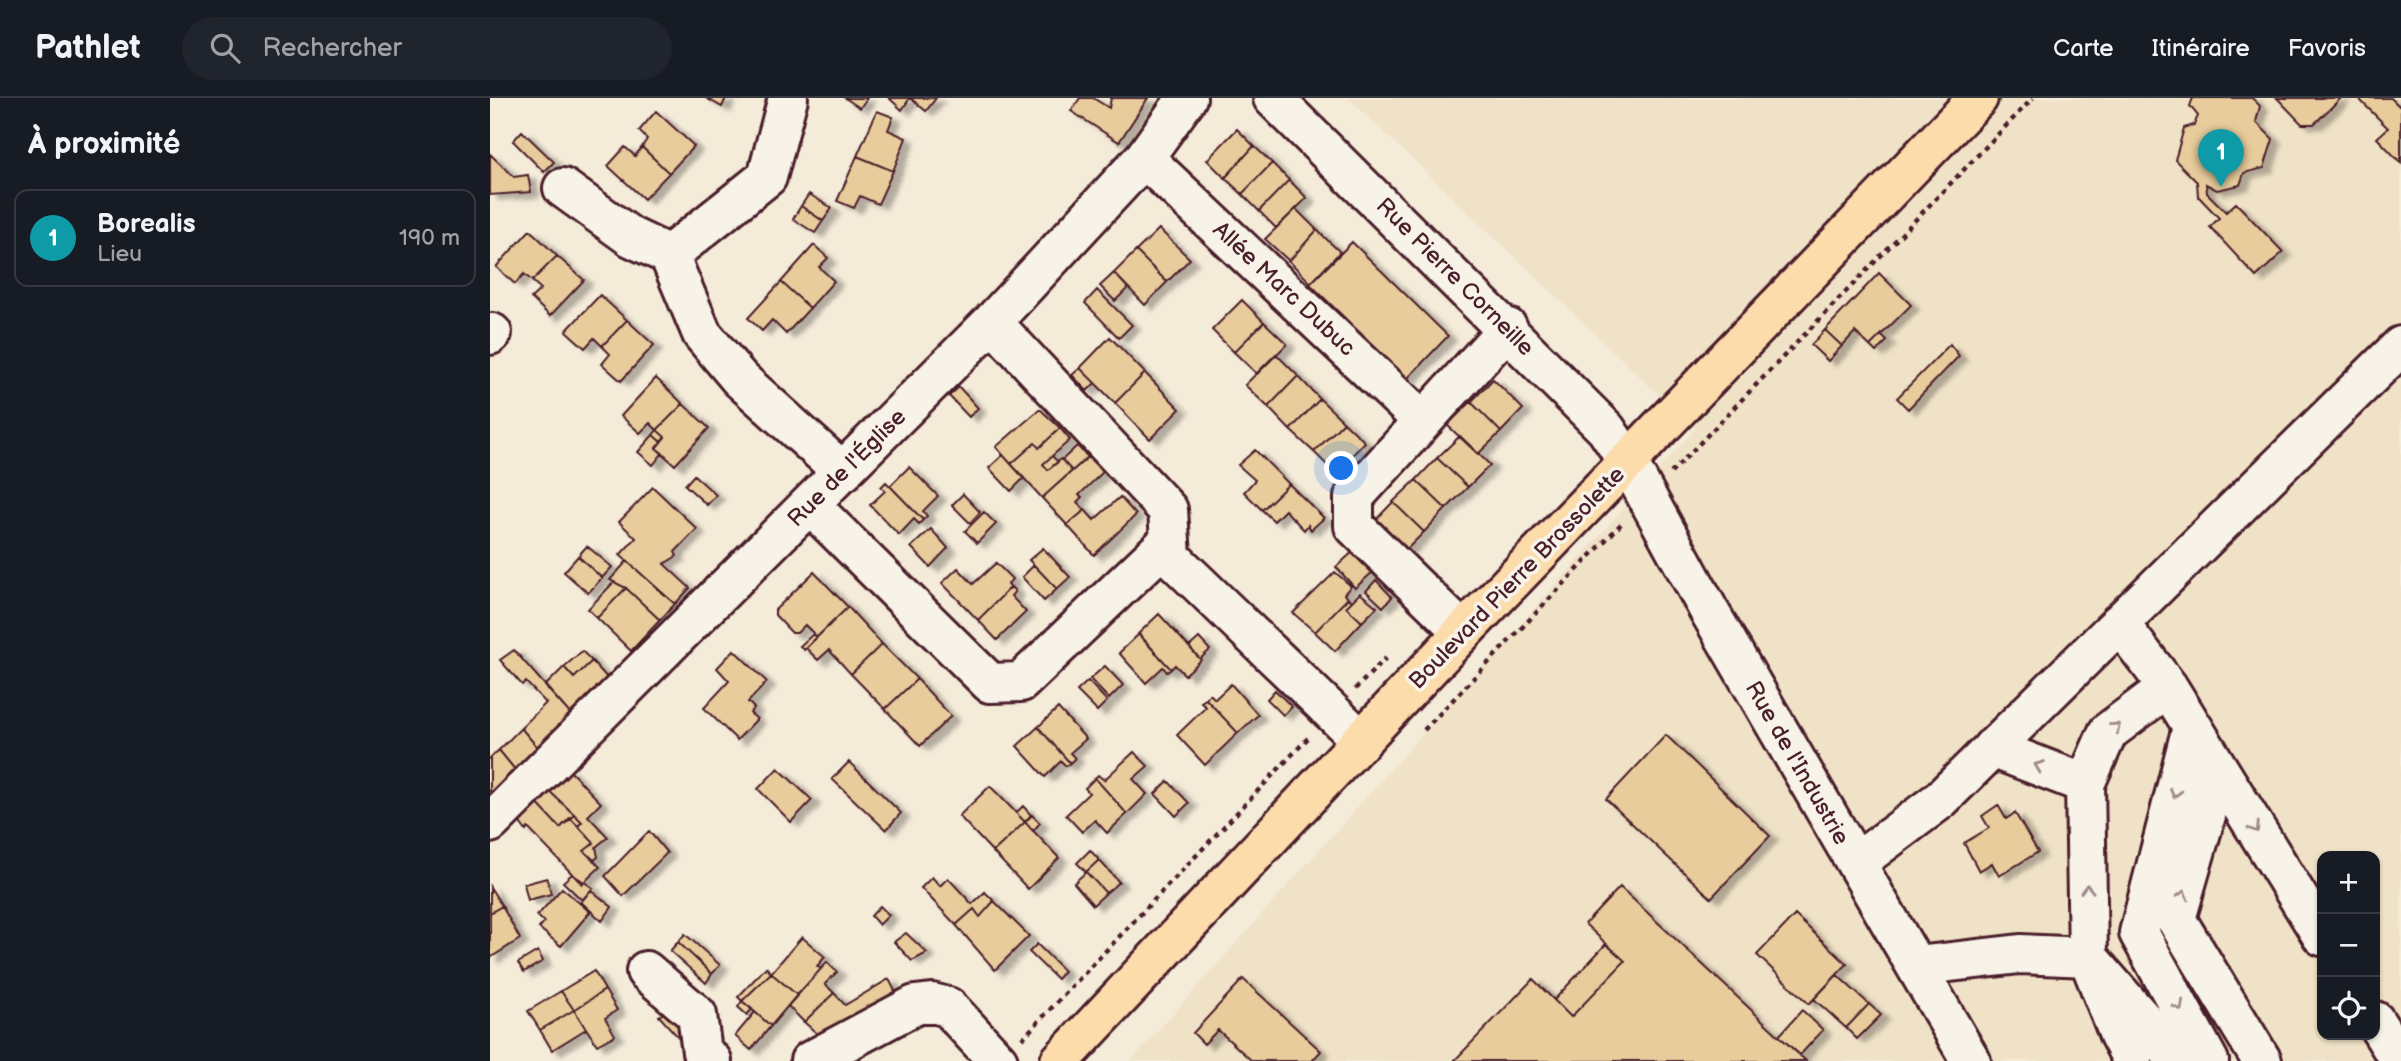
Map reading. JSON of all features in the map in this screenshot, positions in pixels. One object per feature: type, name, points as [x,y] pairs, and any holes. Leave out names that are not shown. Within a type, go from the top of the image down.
[{"type":"main road","name":"Boulevard Pierre Brossolette","points":[[1060,1061],[1463,632],[1978,98]]},
{"type":"street","points":[[669,255],[767,177],[788,98]]},
{"type":"street","name":"Rue de l'Église","points":[[490,823],[992,322],[1144,158],[1186,98]]},
{"type":"street","name":"Rue Pierre Corneille","points":[[1273,98],[1508,328],[1606,429],[1628,462]]},
{"type":"street","name":"Allée Marc Dubuc","points":[[1144,158],[1423,421]]},
{"type":"street","points":[[563,188],[631,237],[669,255],[702,334],[740,379],[843,472]]},
{"type":"street","points":[[992,322],[1168,510],[1171,557],[1362,741]]},
{"type":"street","points":[[1463,632],[1354,526],[1354,497],[1508,328]]},
{"type":"street","points":[[1856,863],[1940,800],[2401,346]]},
{"type":"street","name":"Rue de l'Industrie","points":[[1628,462],[1708,609],[1971,1061]]},
{"type":"street","points":[[810,505],[990,683],[1021,682],[1170,540]]},
{"type":"street","points":[[2119,623],[2168,687],[2317,928]]},
{"type":"street","points":[[2133,1061],[2119,1035],[2088,957],[2085,784],[2108,733],[2168,687]]},
{"type":"street","points":[[2192,727],[2139,933],[2209,1061]]},
{"type":"street","points":[[1992,748],[2085,784]]},
{"type":"street","points":[[2219,770],[2176,919],[2262,1061]]},
{"type":"street","points":[[1916,965],[2020,954],[2088,957],[2166,1046],[2175,1061]]},
{"type":"street","points":[[646,971],[697,1015],[702,1052],[712,1061]]},
{"type":"street","points":[[810,1061],[915,1005],[932,1003],[948,1007],[998,1061]]},
{"type":"street","points":[[2380,1029],[2400,1061]]},
{"type":"path","points":[[1647,497],[2033,98]]},
{"type":"shaded area","points":[[1348,98],[2401,98],[2401,1061],[1131,1061],[1695,429]]},
{"type":"building","points":[[706,98],[726,98],[722,107]]},
{"type":"building","points":[[845,98],[867,98],[860,108]]},
{"type":"building","points":[[889,98],[910,98],[902,110]]},
{"type":"building","points":[[910,98],[936,98],[926,111]]},
{"type":"building","points":[[1080,98],[1093,98],[1109,108],[1111,98],[1148,98],[1119,142],[1071,111]]},
{"type":"building","points":[[2193,98],[2252,98],[2260,106],[2256,122],[2273,139],[2264,168],[2244,173],[2240,185],[2217,190],[2206,184],[2207,193],[2226,212],[2236,203],[2283,252],[2256,277],[2210,227],[2219,218],[2198,196],[2197,182],[2175,160],[2184,128],[2194,125],[2198,116],[2190,106]]},
{"type":"building","points":[[2277,98],[2341,98],[2314,124],[2302,124]]},
{"type":"building","points":[[2358,98],[2391,98],[2399,106],[2401,104],[2401,163],[2377,138],[2388,128]]},
{"type":"building","points":[[656,111],[694,146],[669,173],[642,147],[647,139],[639,131]]},
{"type":"building","points":[[877,111],[893,117],[888,130],[906,138],[893,171],[857,156]]},
{"type":"building","points":[[1237,129],[1254,146],[1225,178],[1207,160]]},
{"type":"building","points":[[522,131],[554,162],[544,172],[513,141]]},
{"type":"building","points":[[1254,146],[1272,163],[1242,194],[1225,178]]},
{"type":"building","points":[[625,147],[635,156],[642,147],[669,173],[644,199],[608,166]]},
{"type":"building","points":[[490,154],[514,177],[528,175],[531,192],[490,195]]},
{"type":"building","points":[[857,156],[893,171],[878,204],[860,196],[854,208],[837,201]]},
{"type":"building","points":[[1272,163],[1289,180],[1259,211],[1242,194]]},
{"type":"building","points":[[1289,180],[1307,198],[1276,228],[1259,211]]},
{"type":"building","points":[[809,194],[832,208],[823,221],[801,206]]},
{"type":"building","points":[[801,206],[823,221],[815,233],[793,219]]},
{"type":"building","points":[[1296,209],[1317,230],[1289,261],[1265,239]]},
{"type":"building","points":[[1159,229],[1190,259],[1167,282],[1136,251]]},
{"type":"building","points":[[530,230],[557,256],[532,281],[524,274],[515,284],[496,267]]},
{"type":"building","points":[[1317,230],[1340,252],[1311,283],[1289,261]]},
{"type":"building","points":[[1352,242],[1448,336],[1407,379],[1310,284]]},
{"type":"building","points":[[814,245],[828,258],[819,267],[834,281],[810,308],[781,282]]},
{"type":"building","points":[[1136,251],[1167,282],[1145,305],[1114,273]]},
{"type":"building","points":[[557,256],[584,280],[550,316],[531,298],[541,289],[532,281]]},
{"type":"building","points":[[1114,273],[1128,288],[1115,301],[1100,286]]},
{"type":"building","points":[[1879,273],[1911,305],[1870,346],[1855,332],[1842,346],[1825,330]]},
{"type":"building","points":[[781,282],[810,308],[786,334],[772,320],[762,331],[748,318]]},
{"type":"building","points":[[1097,290],[1132,325],[1119,338],[1085,303]]},
{"type":"building","points":[[600,295],[627,320],[602,346],[594,338],[585,348],[566,331]]},
{"type":"building","points":[[1242,300],[1264,322],[1234,352],[1212,330]]},
{"type":"building","points":[[627,320],[654,345],[621,381],[602,364],[610,354],[602,346]]},
{"type":"building","points":[[1264,322],[1287,344],[1257,374],[1234,352]]},
{"type":"building","points":[[1825,330],[1842,346],[1828,361],[1811,345]]},
{"type":"building","points":[[1881,335],[1887,341],[1876,352],[1870,346]]},
{"type":"building","points":[[1110,337],[1145,373],[1115,403],[1080,368]]},
{"type":"building","points":[[1950,344],[1959,356],[1908,409],[1897,398]]},
{"type":"building","points":[[1276,354],[1298,376],[1268,407],[1245,385]]},
{"type":"building","points":[[1080,368],[1095,383],[1087,391],[1072,375]]},
{"type":"building","points":[[1145,373],[1180,409],[1150,439],[1115,403]]},
{"type":"building","points":[[1298,376],[1320,399],[1290,430],[1268,407]]},
{"type":"building","points":[[656,378],[683,404],[657,430],[650,423],[640,433],[621,416]]},
{"type":"building","points":[[1493,379],[1523,409],[1501,432],[1471,402]]},
{"type":"building","points":[[959,387],[978,408],[969,417],[949,396]]},
{"type":"building","points":[[1320,399],[1344,422],[1314,452],[1290,430]]},
{"type":"building","points":[[1471,402],[1501,432],[1478,454],[1447,425]]},
{"type":"building","points":[[683,404],[709,428],[675,465],[656,448],[665,437],[657,430]]},
{"type":"building","points":[[1040,409],[1060,428],[1039,448],[1035,443],[1011,464],[996,447]]},
{"type":"building","points":[[1344,422],[1365,442],[1335,473],[1314,452]]},
{"type":"building","points":[[1060,428],[1070,440],[1043,464],[1048,470],[1061,459],[1072,471],[1042,498],[1011,464],[1035,443],[1039,448]]},
{"type":"building","points":[[657,430],[665,437],[661,442],[653,435]]},
{"type":"building","points":[[653,435],[661,442],[656,448],[665,455],[661,455],[653,465],[638,452]]},
{"type":"building","points":[[1460,436],[1490,465],[1468,487],[1437,458]]},
{"type":"building","points":[[1077,446],[1088,457],[1072,471],[1062,460]]},
{"type":"building","points":[[1255,450],[1289,484],[1262,510],[1244,492],[1255,480],[1238,465]]},
{"type":"building","points":[[1003,455],[1024,478],[1011,491],[989,468]]},
{"type":"building","points":[[1052,456],[1058,462],[1048,470],[1043,464]]},
{"type":"building","points":[[1088,457],[1103,472],[1079,495],[1082,497],[1077,502],[1085,510],[1067,525],[1042,498]]},
{"type":"building","points":[[1437,458],[1468,487],[1446,509],[1416,480]]},
{"type":"building","points":[[909,467],[938,496],[923,511],[927,516],[923,520],[890,486]]},
{"type":"building","points":[[694,475],[716,495],[707,505],[685,485]]},
{"type":"building","points":[[1416,480],[1446,509],[1424,532],[1393,502]]},
{"type":"building","points":[[886,482],[923,520],[919,524],[914,519],[899,535],[870,505],[885,491],[881,487]]},
{"type":"building","points":[[1289,484],[1324,518],[1311,530],[1308,525],[1304,530],[1285,510],[1274,521],[1262,510]]},
{"type":"building","points":[[653,487],[697,529],[675,552],[677,556],[664,564],[690,588],[675,604],[620,555],[636,538],[619,522]]},
{"type":"building","points":[[963,494],[980,512],[970,523],[952,505]]},
{"type":"building","points":[[1120,497],[1136,515],[1094,555],[1067,525],[1085,510],[1094,520]]},
{"type":"building","points":[[1393,502],[1424,532],[1402,554],[1371,525]]},
{"type":"building","points":[[984,512],[996,524],[977,543],[965,531]]},
{"type":"building","points":[[931,529],[948,548],[930,567],[911,547]]},
{"type":"building","points":[[587,546],[612,567],[602,578],[578,556]]},
{"type":"building","points":[[1043,548],[1070,577],[1057,589],[1029,560]]},
{"type":"building","points":[[1355,550],[1375,570],[1355,588],[1336,567]]},
{"type":"building","points":[[578,556],[602,578],[588,593],[564,572]]},
{"type":"building","points":[[627,561],[675,604],[660,620],[626,588],[610,580]]},
{"type":"building","points":[[996,563],[1012,579],[1008,584],[1011,587],[978,620],[942,583],[958,568],[973,584]]},
{"type":"building","points":[[1034,565],[1057,589],[1044,601],[1022,577]]},
{"type":"building","points":[[814,572],[848,607],[817,637],[805,625],[797,633],[792,633],[775,615],[775,610]]},
{"type":"building","points":[[1335,572],[1351,586],[1344,594],[1348,598],[1315,632],[1293,613]]},
{"type":"building","points":[[1376,580],[1392,597],[1383,607],[1366,591]]},
{"type":"building","points":[[614,582],[626,588],[597,618],[588,609]]},
{"type":"building","points":[[1011,587],[1015,591],[1011,596],[1026,612],[997,640],[978,620]]},
{"type":"building","points":[[626,588],[660,620],[631,651],[597,618]]},
{"type":"building","points":[[1360,593],[1377,607],[1362,622],[1346,607]]},
{"type":"building","points":[[1348,598],[1352,601],[1346,607],[1362,622],[1335,651],[1315,632]]},
{"type":"building","points":[[848,607],[882,644],[851,674],[829,650],[818,660],[806,648]]},
{"type":"building","points":[[1159,614],[1201,660],[1185,675],[1175,665],[1171,669],[1138,634]]},
{"type":"building","points":[[813,634],[817,637],[804,650],[800,646]]},
{"type":"building","points":[[1139,634],[1171,669],[1167,672],[1163,667],[1146,683],[1119,653]]},
{"type":"building","points":[[1199,638],[1210,650],[1200,659],[1189,647]]},
{"type":"building","points":[[882,644],[917,679],[885,709],[851,674]]},
{"type":"building","points":[[514,650],[573,717],[539,749],[521,728],[546,703],[526,682],[522,685],[500,660]]},
{"type":"building","points":[[734,650],[767,682],[748,702],[754,708],[750,713],[757,719],[737,740],[704,708],[729,681],[717,668]]},
{"type":"building","points":[[582,651],[592,661],[574,678],[564,667]]},
{"type":"building","points":[[592,661],[610,681],[573,717],[545,686],[564,667],[574,678]]},
{"type":"building","points":[[1105,666],[1123,685],[1109,699],[1090,679]]},
{"type":"building","points":[[917,679],[951,716],[920,746],[885,709]]},
{"type":"building","points":[[1088,681],[1107,701],[1097,711],[1077,691]]},
{"type":"building","points":[[1231,684],[1258,715],[1238,733],[1206,699],[1210,694],[1215,699]]},
{"type":"building","points":[[1275,690],[1292,707],[1283,715],[1267,699]]},
{"type":"building","points":[[1206,699],[1238,733],[1205,765],[1177,735],[1206,707],[1201,702]]},
{"type":"building","points":[[1058,708],[1086,739],[1070,753],[1075,758],[1070,763],[1038,727]]},
{"type":"building","points":[[1038,727],[1070,763],[1066,766],[1061,761],[1045,777],[1017,746]]},
{"type":"building","points":[[521,728],[539,749],[516,771],[499,750]]},
{"type":"building","points":[[1666,735],[1770,836],[1711,898],[1606,799]]},
{"type":"building","points":[[499,750],[516,771],[490,796],[490,758]]},
{"type":"building","points":[[1134,752],[1148,766],[1133,779],[1147,794],[1127,814],[1095,778],[1098,775],[1104,780]]},
{"type":"building","points":[[849,762],[901,813],[886,830],[832,779]]},
{"type":"building","points":[[567,768],[601,803],[588,816],[608,837],[596,847],[598,857],[594,860],[584,851],[594,843],[578,826],[582,822],[546,788]]},
{"type":"building","points":[[778,768],[812,800],[791,822],[758,789]]},
{"type":"building","points":[[1095,778],[1127,814],[1107,833],[1095,820],[1082,832],[1066,815],[1089,793],[1085,788]]},
{"type":"building","points":[[1168,781],[1189,803],[1176,816],[1155,794]]},
{"type":"building","points":[[990,786],[1025,822],[993,852],[959,816]]},
{"type":"building","points":[[546,788],[575,815],[560,828],[534,800]]},
{"type":"building","points":[[534,800],[560,828],[570,818],[594,843],[584,851],[600,867],[582,884],[528,828],[526,831],[516,817]]},
{"type":"building","points":[[1998,805],[2006,819],[2015,813],[2038,852],[1999,876],[1992,863],[1979,871],[1964,843],[1989,828],[1982,816]]},
{"type":"building","points":[[1023,806],[1031,815],[1025,822],[1016,813]]},
{"type":"building","points":[[575,815],[582,822],[578,826],[570,818]]},
{"type":"building","points":[[1032,815],[1040,823],[1033,831],[1025,822]]},
{"type":"building","points":[[1025,822],[1059,858],[1028,889],[993,852]]},
{"type":"building","points":[[649,831],[667,853],[623,896],[605,876]]},
{"type":"building","points":[[1090,850],[1099,860],[1086,872],[1077,863]]},
{"type":"building","points":[[1099,860],[1119,882],[1106,893],[1086,872]]},
{"type":"building","points":[[1086,872],[1106,893],[1093,905],[1074,883]]},
{"type":"building","points":[[572,874],[593,888],[582,900],[563,882]]},
{"type":"building","points":[[932,877],[940,886],[948,878],[972,904],[985,892],[994,901],[980,917],[974,909],[956,925],[921,888]]},
{"type":"building","points":[[547,878],[551,894],[528,900],[524,884]]},
{"type":"building","points":[[490,887],[502,906],[490,913]]},
{"type":"building","points":[[1620,887],[1806,1061],[1454,1061],[1533,979],[1571,1017],[1625,961],[1585,924]]},
{"type":"building","points":[[562,888],[590,912],[561,946],[539,928],[544,922],[537,916]]},
{"type":"building","points":[[591,890],[612,907],[602,921],[581,902]]},
{"type":"building","points":[[994,901],[1029,936],[995,970],[956,925],[974,909],[980,917]]},
{"type":"building","points":[[502,906],[520,939],[490,958],[490,913]]},
{"type":"building","points":[[880,906],[889,915],[879,925],[871,916]]},
{"type":"building","points":[[1795,915],[1847,964],[1809,1004],[1757,955]]},
{"type":"building","points":[[906,933],[927,953],[912,961],[894,942]]},
{"type":"building","points":[[685,934],[720,965],[712,974],[678,942]]},
{"type":"building","points":[[802,937],[825,957],[817,966],[821,969],[797,995],[771,973]]},
{"type":"building","points":[[678,942],[712,974],[706,983],[670,951]]},
{"type":"building","points":[[1037,944],[1064,971],[1057,979],[1029,952]]},
{"type":"building","points":[[1606,944],[1625,961],[1571,1017],[1554,1000]]},
{"type":"building","points":[[538,951],[543,961],[524,972],[518,963]]},
{"type":"building","points":[[827,962],[837,972],[825,984],[834,993],[804,1022],[788,1006]]},
{"type":"building","points":[[766,967],[771,973],[742,1001],[738,997]]},
{"type":"building","points":[[594,971],[605,990],[574,1010],[561,991]]},
{"type":"building","points":[[771,973],[797,995],[771,1026],[742,1001]]},
{"type":"building","points":[[1837,975],[1869,1004],[1846,1028],[1814,999]]},
{"type":"building","points":[[889,979],[896,993],[821,1037],[804,1022],[834,993],[845,1005]]},
{"type":"building","points":[[1243,979],[1321,1051],[1312,1061],[1252,1061],[1218,1030],[1204,1044],[1193,1033]]},
{"type":"building","points":[[605,990],[617,1010],[605,1018],[615,1035],[597,1045],[574,1010]]},
{"type":"building","points":[[561,991],[574,1010],[540,1030],[528,1011]]},
{"type":"building","points":[[742,1001],[752,1009],[747,1015],[738,1007]]},
{"type":"building","points":[[1869,1004],[1881,1015],[1857,1039],[1846,1028]]},
{"type":"building","points":[[670,1009],[686,1025],[678,1037],[659,1016]]},
{"type":"building","points":[[574,1010],[586,1029],[552,1050],[540,1030]]},
{"type":"building","points":[[1802,1010],[1823,1030],[1800,1055],[1779,1036]]},
{"type":"building","points":[[755,1012],[771,1026],[751,1050],[735,1036]]},
{"type":"place","name":"Borealis","points":[[2221,187]]}]
